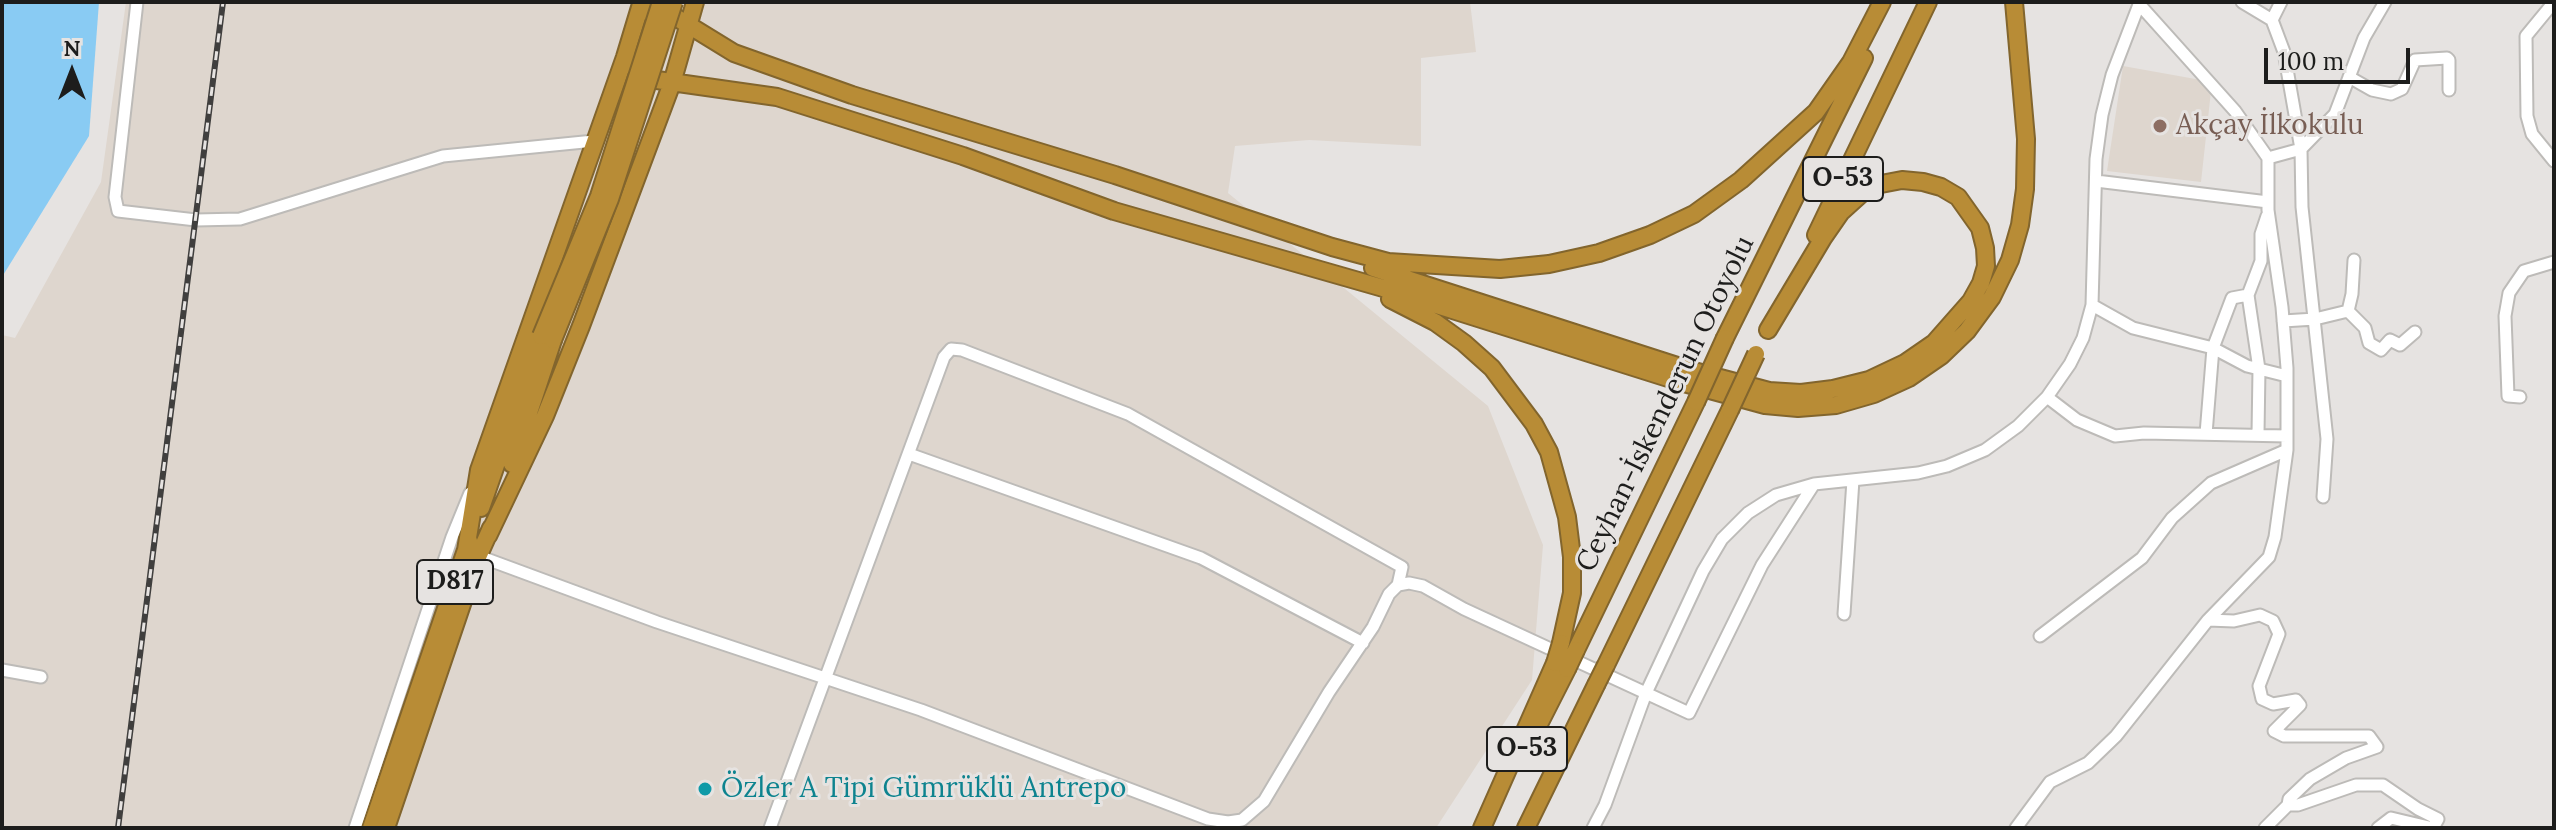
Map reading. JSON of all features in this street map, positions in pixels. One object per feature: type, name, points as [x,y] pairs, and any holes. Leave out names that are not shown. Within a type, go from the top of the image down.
[{"type":"highway","name":"D817","points":[[371,828],[599,196],[661,2]]},
{"type":"highway","name":"D817","points":[[386,828],[472,554],[488,536],[547,338],[610,199],[674,2]]},
{"type":"highway","points":[[488,536],[550,403],[672,83],[695,2]]},
{"type":"highway","points":[[472,554],[479,470],[641,6],[677,18],[734,53],[852,95],[1135,181],[1332,247],[1388,262],[1500,269],[1549,264],[1599,253],[1650,235],[1694,214],[1741,180],[1816,112],[1851,62],[1882,2]]},
{"type":"highway","name":"Ceyhan-İskenderun Otoyolu","points":[[1484,828],[1569,646],[1696,402],[1890,2]]},
{"type":"highway","name":"Ceyhan-İskenderun Otoyolu","points":[[1526,828],[1928,2]]},
{"type":"highway","points":[[625,57],[636,69],[657,80],[777,97],[963,156],[1114,211],[1280,257],[1684,383],[1765,405],[1798,408],[1836,405],[1874,394],[1920,370],[1941,356],[1967,331],[1992,297],[2010,260],[2020,225],[2025,189],[2026,139],[2014,2]]},
{"type":"highway","points":[[1135,181],[1223,219],[1690,370],[1769,391],[1801,393],[1869,380],[1905,363],[1934,343],[1971,301],[1981,283],[1986,266],[1980,228],[1958,197],[1941,187],[1902,180],[1881,184],[1862,193],[1841,212],[1823,238],[1768,330]]},
{"type":"highway","points":[[1280,257],[1367,289],[1435,322],[1492,368],[1515,395],[1549,452],[1567,517],[1572,557],[1569,646]]},
{"type":"street","points":[[137,2],[115,197],[118,211],[196,220],[240,219],[443,156],[594,141]]},
{"type":"street","points":[[2242,2],[2272,20],[2284,52],[2301,149],[2302,207],[2327,439],[2323,497]]},
{"type":"street","points":[[2272,20],[2281,2]]},
{"type":"street","points":[[2268,158],[2301,149],[2335,114],[2364,38],[2385,2]]},
{"type":"street","points":[[2554,2],[2526,36],[2526,76],[2527,116],[2532,134],[2554,161]]},
{"type":"street","points":[[1593,828],[1605,805],[1646,693],[1703,571],[1722,539],[1748,513],[1776,495],[1814,484],[1918,473],[1947,466],[1985,450],[2018,426],[2047,397],[2070,364],[2083,338],[2092,305],[2096,159],[2102,115],[2112,75],[2140,3],[2235,111],[2268,158],[2268,206],[2289,321],[2287,450],[2275,537],[2269,557],[2208,620],[2116,736],[2088,763],[2050,782],[2016,828]]},
{"type":"street","points":[[2349,77],[2372,90],[2391,94],[2402,89],[2415,60],[2447,58],[2449,90]]},
{"type":"street","points":[[2096,181],[2268,206]]},
{"type":"street","points":[[2258,434],[2259,369],[2248,295],[2261,261],[2261,234],[2268,206]]},
{"type":"street","points":[[2348,311],[2354,260]]},
{"type":"street","points":[[2520,397],[2508,396],[2505,316],[2509,293],[2524,271],[2554,262]]},
{"type":"street","points":[[2206,434],[2213,348],[2232,298],[2248,295]]},
{"type":"street","points":[[2092,305],[2133,328],[2213,348],[2247,366],[2287,376]]},
{"type":"street","points":[[2289,321],[2348,311]]},
{"type":"street","points":[[2348,311],[2365,328],[2369,343],[2381,350],[2390,340],[2400,345],[2415,332]]},
{"type":"street","points":[[472,554],[657,622],[823,677],[921,710],[1208,819],[1228,822],[1242,820],[1264,801],[1329,692],[1363,643],[1389,594],[1398,585],[1402,567],[1128,414],[962,350],[951,349],[944,357],[823,677],[770,828]]},
{"type":"street","points":[[2047,397],[2077,420],[2115,436],[2144,433],[2287,436]]},
{"type":"street","points":[[2040,636],[2142,558],[2172,518],[2211,483],[2287,450]]},
{"type":"street","points":[[909,454],[1201,558],[1363,643]]},
{"type":"street","points":[[355,828],[452,537],[479,470]]},
{"type":"street","points":[[1844,614],[1853,480]]},
{"type":"street","points":[[1398,585],[1409,583],[1423,586],[1464,609],[1689,713],[1762,565],[1814,484]]},
{"type":"street","points":[[2208,620],[2234,621],[2260,615],[2273,621],[2279,634],[2259,686],[2262,699],[2273,704],[2296,700],[2300,705],[2274,731],[2284,736],[2369,736],[2377,747],[2346,758],[2310,779],[2265,828]]},
{"type":"street","points":[[2,670],[41,677]]},
{"type":"street","points":[[2288,805],[2298,805],[2356,785],[2383,785],[2438,819],[2433,828],[2391,818],[2378,828]]},
{"type":"shaded area","points":[[126,2],[1470,2],[1476,52],[1421,58],[1421,146],[1309,140],[1235,146],[1228,193],[1488,406],[1543,545],[1532,680],[1436,828],[2,828],[2,335],[15,338],[101,182]]},
{"type":"shaded area","name":"Akçay İlkokulu","points":[[2123,66],[2212,82],[2201,182],[2107,171]]},
{"type":"water","points":[[2,2],[99,2],[89,136],[2,277]]},
{"type":"railway","points":[[118,828],[223,2]]},
{"type":"place","name":"Akçay İlkokulu","points":[[2160,126]]},
{"type":"place","name":"Özler A Tipi Gümrüklü Antrepo","points":[[705,789]]}]
